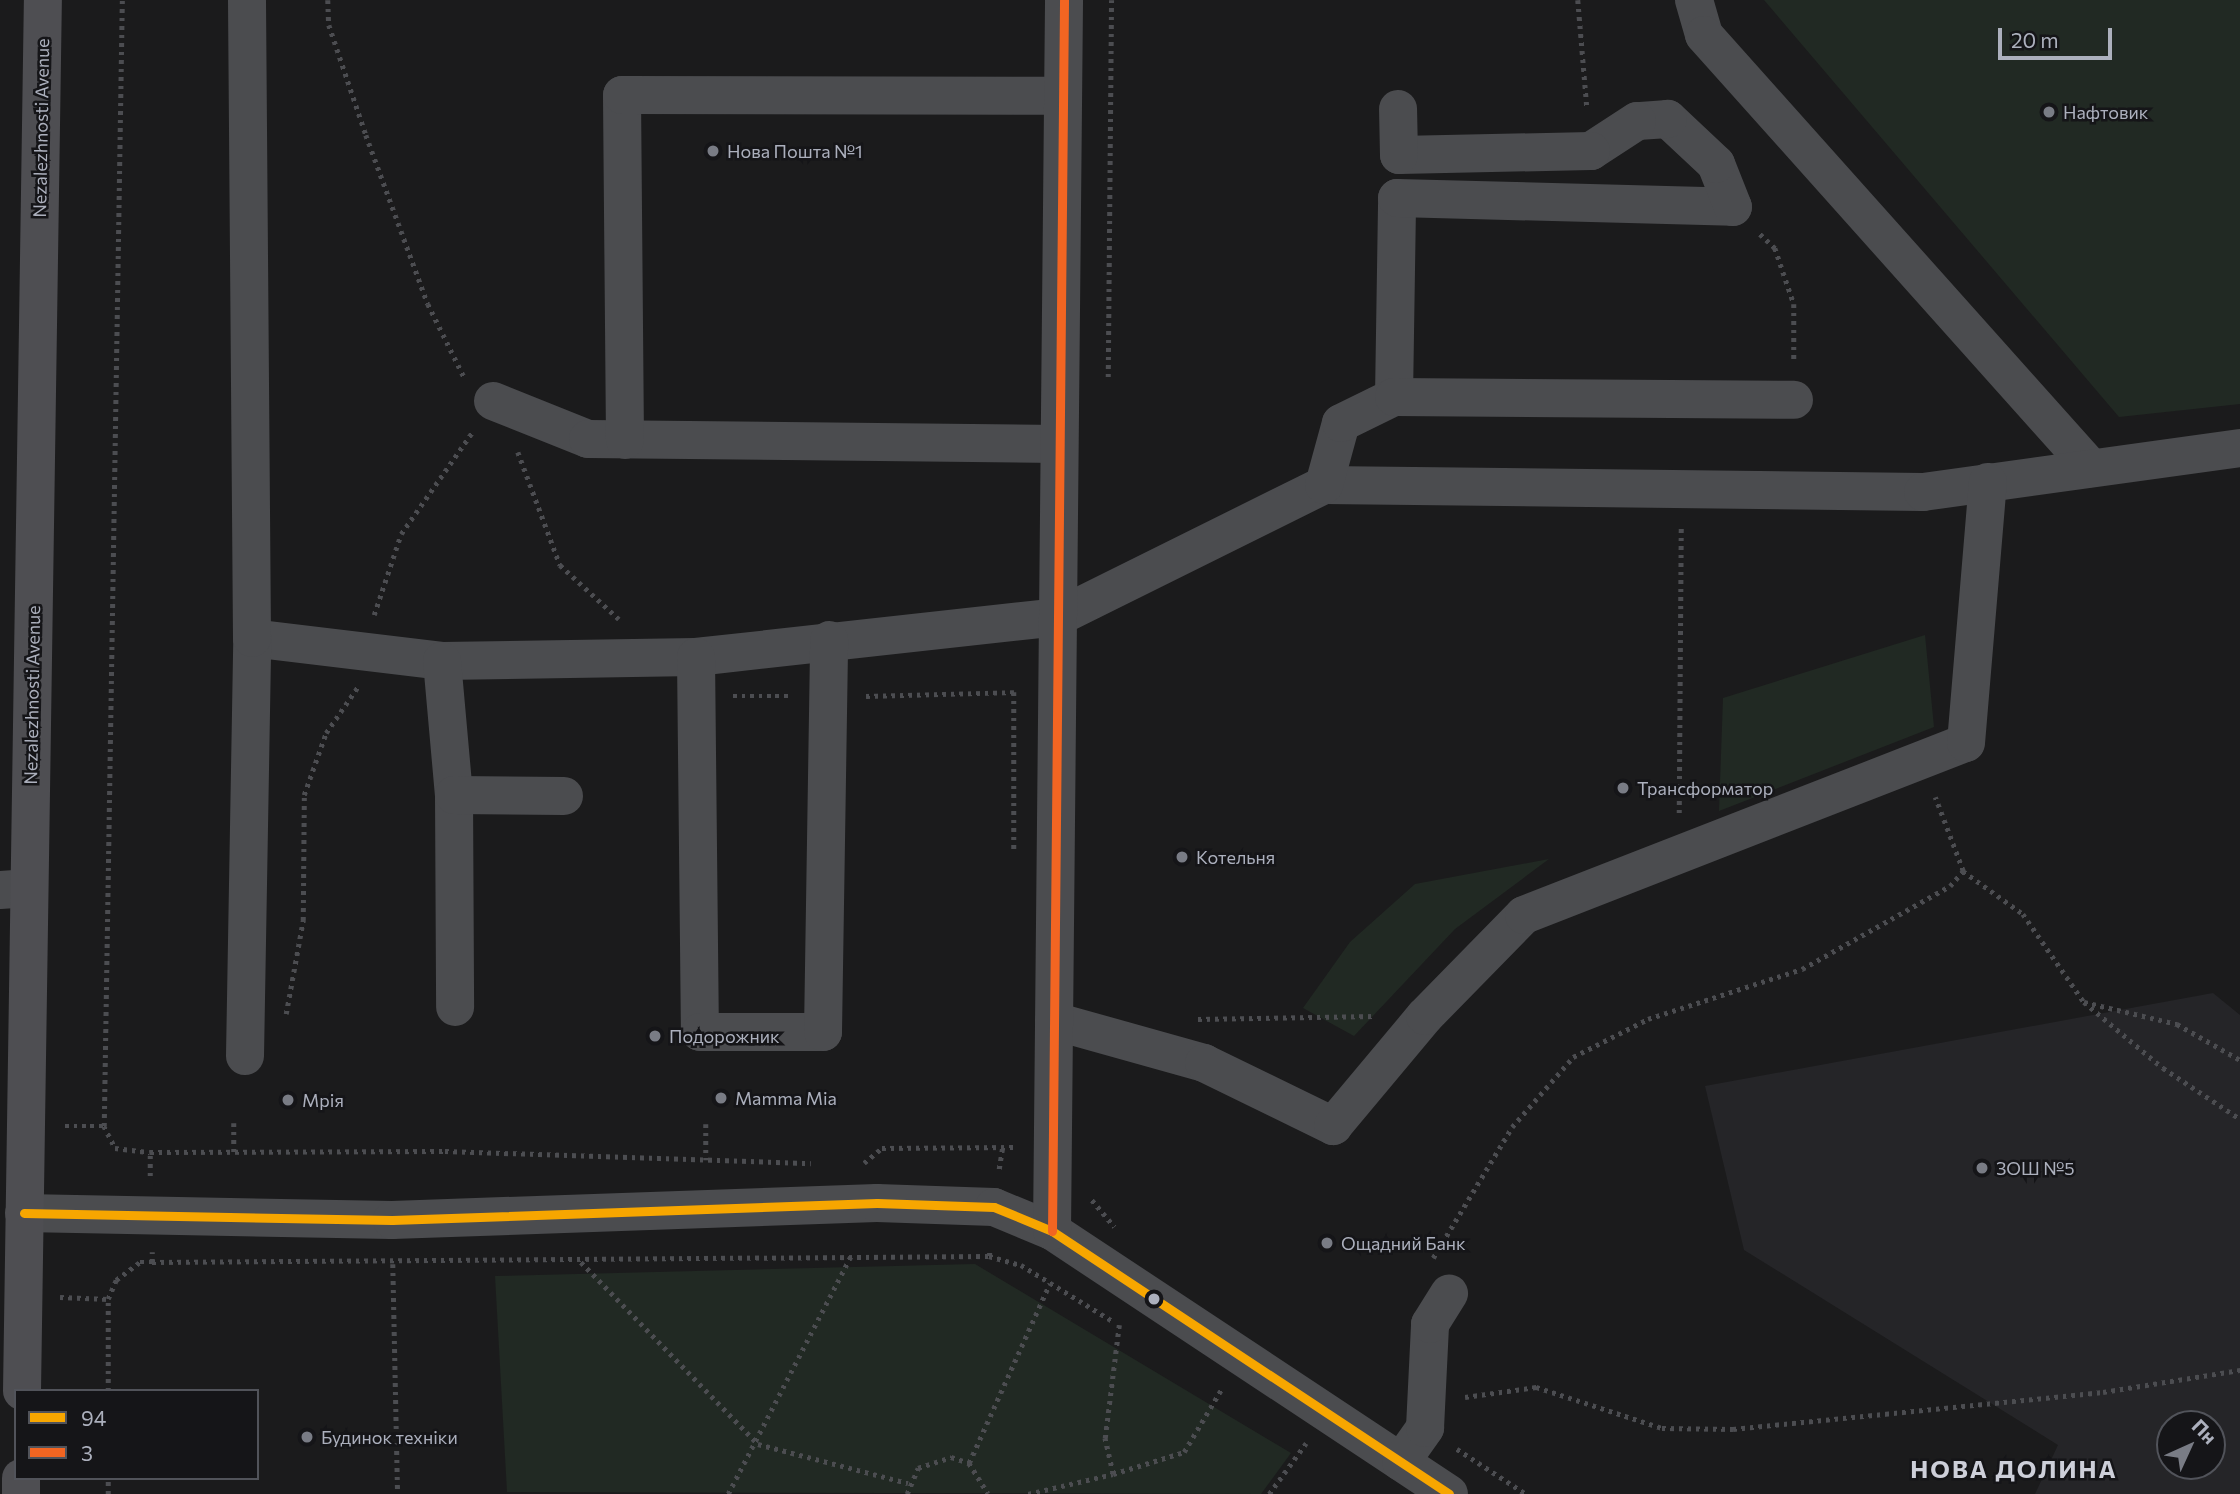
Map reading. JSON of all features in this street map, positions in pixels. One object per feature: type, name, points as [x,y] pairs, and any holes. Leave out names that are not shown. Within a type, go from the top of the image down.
[{"type":"main road","name":"Nezalezhnosti Avenue","points":[[22,1389],[24,1213],[15,889],[43,0]]},
{"type":"street","points":[[245,1056],[252,638],[247,0]]},
{"type":"street","points":[[1052,1231],[1064,0]]},
{"type":"street","points":[[1694,0],[1704,35],[2091,468]]},
{"type":"street","points":[[625,440],[622,95],[1063,96]]},
{"type":"street","points":[[1394,397],[1398,109]]},
{"type":"street","points":[[1397,198],[1733,207],[1716,163],[1668,119],[1637,121],[1591,151],[1399,155]]},
{"type":"street","points":[[1324,485],[1341,422],[1394,397],[1794,384]]},
{"type":"street","points":[[493,401],[588,439],[1059,444]]},
{"type":"street","points":[[252,638],[442,661],[696,657],[829,640],[1058,617],[1324,485],[1681,486],[1923,492],[2240,448]]},
{"type":"street","points":[[1054,1021],[1204,1063],[1333,1126],[1425,1016],[1524,915],[1679,852],[1966,743],[1988,482]]},
{"type":"street","points":[[696,657],[700,1032],[823,1032],[829,640]]},
{"type":"street","points":[[442,661],[454,795],[455,1007]]},
{"type":"street","points":[[454,795],[564,796]]},
{"type":"street","points":[[24,1213],[392,1220],[877,1203],[994,1207],[1052,1231],[1449,1494]]},
{"type":"street","points":[[1401,1462],[1425,1428],[1430,1324],[1439,1279]]},
{"type":"path","points":[[104,1126],[122,0]]},
{"type":"path","points":[[328,0],[329,25],[428,304],[460,375],[493,401],[534,487],[560,565],[657,658]]},
{"type":"path","points":[[1108,377],[1111,0]]},
{"type":"path","points":[[1578,0],[1591,151]]},
{"type":"path","points":[[1733,207],[1775,248],[1794,304],[1794,384]]},
{"type":"path","points":[[245,1056],[281,1030],[295,986],[304,795],[326,733],[353,699],[369,652],[376,600],[401,534],[493,401]]},
{"type":"path","points":[[1679,852],[1681,486]]},
{"type":"path","points":[[721,696],[1014,692],[1016,863]]},
{"type":"path","points":[[1922,760],[1963,871],[2023,914],[2084,1002],[2163,1068],[2240,1119]]},
{"type":"path","points":[[1439,1279],[1512,1127],[1573,1057],[1648,1019],[1802,969],[1950,886],[1963,871]]},
{"type":"path","points":[[2084,1002],[2177,1024],[2240,1060]]},
{"type":"path","points":[[1192,1019],[1425,1016]]},
{"type":"path","points":[[234,1123],[234,1152]]},
{"type":"path","points":[[706,1124],[706,1160]]},
{"type":"path","points":[[728,1494],[758,1444],[852,1254]]},
{"type":"path","points":[[580,1261],[758,1444],[908,1483]]},
{"type":"path","points":[[393,1264],[398,1494]]},
{"type":"path","points":[[969,1462],[1050,1283]]},
{"type":"path","points":[[108,1299],[108,1389]]},
{"type":"path","points":[[1113,1474],[1105,1438],[1119,1325]]},
{"type":"path","points":[[1426,1402],[1535,1387],[1662,1429],[1733,1429],[2062,1397],[2240,1370]]},
{"type":"path","points":[[1028,1494],[1113,1474],[1184,1452],[1222,1390]]},
{"type":"path","points":[[1269,1494],[1306,1443]]},
{"type":"path","points":[[907,1494],[908,1483],[933,1459],[969,1462]]},
{"type":"path","points":[[969,1462],[988,1494]]},
{"type":"shaded area","name":"Нафтовик","points":[[1764,0],[2240,0],[2240,404],[2119,417]]},
{"type":"shaded area","points":[[1925,635],[1934,727],[1719,811],[1723,698]]},
{"type":"shaded area","points":[[1549,859],[1455,929],[1354,1036],[1303,1008],[1350,942],[1415,884]]},
{"type":"shaded area","name":"ЗОШ №5","points":[[2213,993],[2240,1015],[2240,1494],[2035,1494],[2058,1445],[1744,1250],[1705,1086]]},
{"type":"shaded area","points":[[975,1264],[1291,1453],[1261,1494],[507,1492],[495,1276]]},
{"type":"transit line","name":"3","points":[[1052,1231],[1064,0]]},
{"type":"transit line","name":"94","points":[[24,1213],[392,1220],[877,1203],[994,1207],[1052,1231],[1449,1494]]},
{"type":"place","name":"Нафтовик","points":[[2049,112]]},
{"type":"place","name":"Нова Пошта №1","points":[[713,151]]},
{"type":"place","name":"Трансформатор","points":[[1623,788]]},
{"type":"place","name":"Котельня","points":[[1182,857]]},
{"type":"place","name":"Подорожник","points":[[655,1036]]},
{"type":"place","name":"Mamma Mia","points":[[721,1098]]},
{"type":"place","name":"Мрія","points":[[288,1100]]},
{"type":"place","name":"ЗОШ №5","points":[[1982,1168]]},
{"type":"place","name":"Ощадний Банк","points":[[1327,1243]]},
{"type":"place","name":"Будинок техніки","points":[[307,1437]]},
{"type":"district","name":"НОВА ДОЛИНА","points":[[2014,1469]]}]
